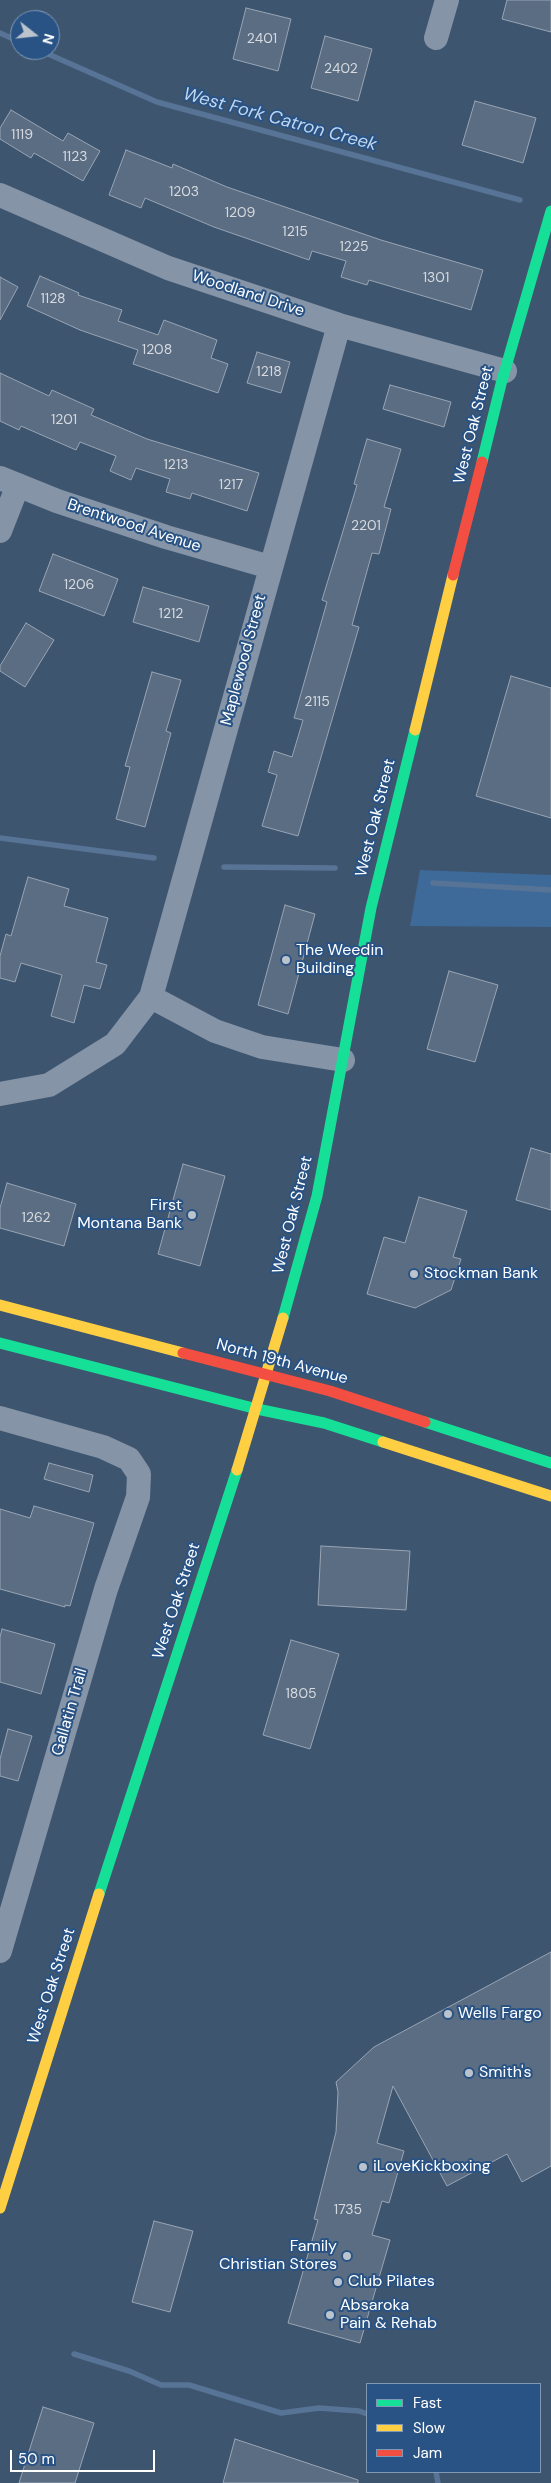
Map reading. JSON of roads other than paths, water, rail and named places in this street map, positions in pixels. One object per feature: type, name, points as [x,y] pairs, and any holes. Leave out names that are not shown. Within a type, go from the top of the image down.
[{"type":"main road","name":"West Oak Street","points":[[0,2208],[66,1995],[268,1374],[317,1196],[371,908],[505,371],[551,211]]},
{"type":"main road","name":"North 19th Avenue","points":[[0,1305],[330,1391],[551,1463]]},
{"type":"main road","points":[[0,1343],[257,1409],[324,1423],[551,1496]]},
{"type":"street","points":[[436,38],[447,0]]},
{"type":"street","name":"Woodland Drive","points":[[0,195],[168,268],[339,325],[505,371]]},
{"type":"street","name":"Maplewood Street","points":[[151,997],[339,325]]},
{"type":"street","points":[[0,531],[9,482]]},
{"type":"street","name":"Brentwood Avenue","points":[[9,482],[57,501],[166,537],[270,567]]},
{"type":"street","points":[[0,1094],[49,1084],[115,1044],[151,997],[215,1031],[262,1047],[343,1060]]},
{"type":"street","name":"Gallatin Trail","points":[[0,1418],[103,1447],[129,1460],[139,1474],[138,1497],[106,1589],[0,1951]]},
{"type":"waterway","name":"West Fork Catron Creek","points":[[0,33],[10,38]]},
{"type":"waterway","name":"West Fork Catron Creek","points":[[60,59],[157,102],[520,200]]},
{"type":"waterway","points":[[0,838],[154,858]]},
{"type":"waterway","points":[[224,867],[335,868]]},
{"type":"waterway","points":[[433,883],[551,890]]},
{"type":"waterway","points":[[74,2354],[129,2371],[161,2385],[189,2385],[281,2413],[319,2408],[359,2411],[366,2414]]},
{"type":"waterway","points":[[436,2473],[438,2483]]},
{"type":"place","name":"The Weedin Building","points":[[286,960]]},
{"type":"place","name":"First Montana Bank","points":[[192,1215]]},
{"type":"place","name":"Stockman Bank","points":[[414,1274]]},
{"type":"place","name":"Wells Fargo","points":[[448,2014]]},
{"type":"place","name":"Smith's","points":[[469,2073]]},
{"type":"place","name":"iLoveKickboxing","points":[[363,2167]]},
{"type":"place","name":"Family Christian Stores","points":[[347,2256]]},
{"type":"place","name":"Club Pilates","points":[[338,2282]]},
{"type":"place","name":"Absaroka Pain & Rehab","points":[[330,2315]]}]
